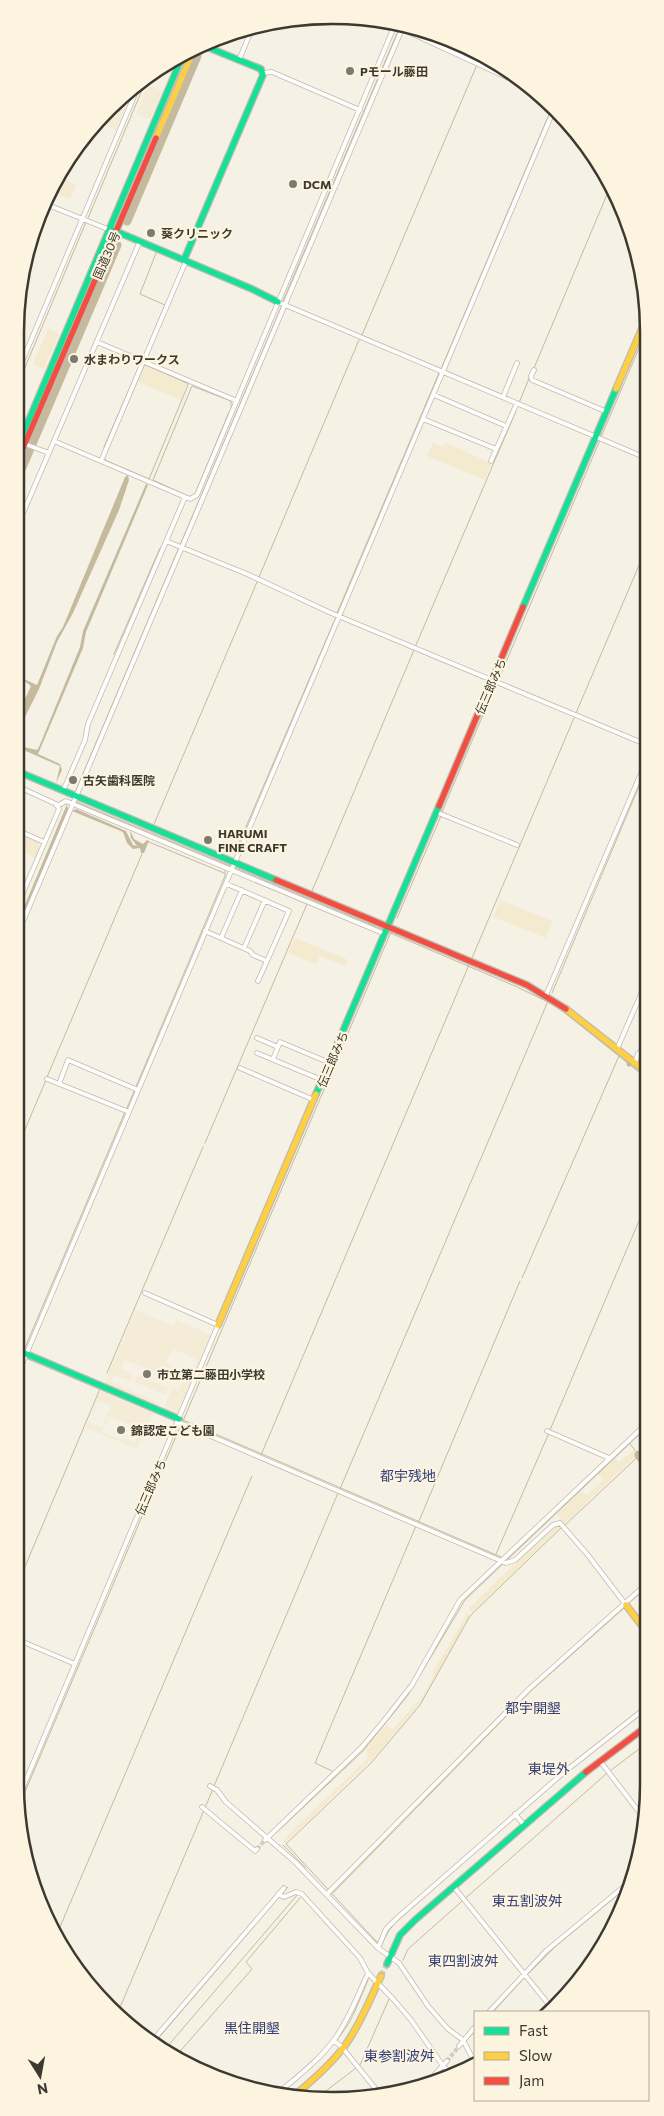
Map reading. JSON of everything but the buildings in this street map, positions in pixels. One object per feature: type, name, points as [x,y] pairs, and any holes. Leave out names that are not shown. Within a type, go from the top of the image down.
[{"type":"main road","points":[[185,261],[263,73],[260,69],[211,49]]},
{"type":"main road","name":"国道30号","points":[[25,444],[190,59]]},
{"type":"main road","name":"国道30号","points":[[25,444],[110,230],[179,64]]},
{"type":"main road","points":[[110,230],[140,241],[282,304]]},
{"type":"main road","name":"伝三郎みち","points":[[218,1325],[386,931],[440,814],[599,438],[607,412],[640,333]]},
{"type":"main road","points":[[24,774],[64,790],[75,801],[144,830],[386,931],[527,985],[565,1008],[640,1067]]},
{"type":"main road","points":[[24,1354],[178,1421]]},
{"type":"main road","points":[[626,1605],[640,1624]]},
{"type":"main road","points":[[387,1964],[400,1935],[599,1761],[640,1731]]},
{"type":"main road","points":[[300,2091],[343,2049],[357,2026],[381,1976]]},
{"type":"street","points":[[54,441],[190,499],[197,495],[237,401],[282,304],[360,110],[398,31]]},
{"type":"street","points":[[24,918],[398,31]]},
{"type":"street","points":[[413,34],[499,73]]},
{"type":"street","points":[[239,60],[249,35]]},
{"type":"street","points":[[263,73],[272,72],[360,110]]},
{"type":"street","points":[[24,357],[85,221],[135,95]]},
{"type":"street","points":[[24,1348],[227,884],[337,616],[434,395],[441,372],[551,115]]},
{"type":"street","points":[[51,206],[110,230]]},
{"type":"street","points":[[24,511],[140,241]]},
{"type":"street","points":[[101,461],[185,261]]},
{"type":"street","points":[[282,304],[640,455]]},
{"type":"street","points":[[97,342],[237,401]]},
{"type":"street","points":[[503,397],[517,363]]},
{"type":"street","points":[[534,370],[531,376],[532,380],[607,412]]},
{"type":"street","points":[[434,395],[506,426]]},
{"type":"street","points":[[490,461],[518,404]]},
{"type":"street","points":[[423,419],[496,449]]},
{"type":"street","points":[[25,444],[49,453]]},
{"type":"street","points":[[64,790],[85,740],[88,724],[185,497]]},
{"type":"street","points":[[166,541],[247,574],[337,616],[640,742]]},
{"type":"street","points":[[546,995],[640,776]]},
{"type":"street","points":[[24,790],[57,806]]},
{"type":"street","points":[[57,806],[66,801],[75,801]]},
{"type":"street","points":[[24,890],[59,809],[57,806]]},
{"type":"street","points":[[440,814],[516,846]]},
{"type":"street","points":[[24,833],[44,842]]},
{"type":"street","points":[[227,884],[289,911],[258,982]]},
{"type":"street","points":[[221,938],[242,890]]},
{"type":"street","points":[[244,948],[265,900]]},
{"type":"street","points":[[205,932],[244,948],[250,951],[253,956],[267,961]]},
{"type":"street","points":[[616,1049],[640,996]]},
{"type":"street","points":[[257,1038],[278,1047]]},
{"type":"street","points":[[273,1059],[280,1042],[330,1063]]},
{"type":"street","points":[[635,1063],[640,1052]]},
{"type":"street","points":[[257,1053],[322,1080]]},
{"type":"street","points":[[58,1084],[68,1060],[136,1089]]},
{"type":"street","points":[[240,1068],[314,1100]]},
{"type":"street","points":[[47,1079],[126,1112]]},
{"type":"street","points":[[145,1294],[218,1325]]},
{"type":"street","name":"伝三郎みち","points":[[24,1785],[218,1325]]},
{"type":"street","points":[[178,1421],[503,1561],[515,1560],[557,1523],[564,1526],[626,1605]]},
{"type":"street","points":[[266,1838],[361,1748],[412,1685],[460,1600],[640,1430]]},
{"type":"street","points":[[548,1432],[609,1458]]},
{"type":"street","points":[[329,1892],[529,1689],[626,1605],[640,1590]]},
{"type":"street","points":[[24,1642],[75,1664]]},
{"type":"street","points":[[379,1945],[391,1924],[582,1757],[640,1712]]},
{"type":"street","points":[[599,1761],[639,1812]]},
{"type":"street","points":[[210,1786],[266,1838],[329,1892],[379,1945],[399,1963],[409,1980],[448,2028],[463,2040],[472,2058]]},
{"type":"street","points":[[202,1807],[255,1851],[257,1849]]},
{"type":"street","points":[[516,1815],[524,1825]]},
{"type":"street","points":[[454,1887],[548,2004]]},
{"type":"street","points":[[156,2037],[280,1895],[284,1888]]},
{"type":"street","points":[[489,2011],[558,1941],[622,1888]]},
{"type":"street","points":[[280,1895],[296,1892],[302,1894],[360,1958],[368,1973],[410,2020],[447,2070]]},
{"type":"street","points":[[284,2088],[335,2042],[348,2019],[368,1973]]},
{"type":"street","points":[[458,2046],[474,2028]]},
{"type":"street","points":[[335,2042],[377,2089]]},
{"type":"street","points":[[435,2075],[447,2061]]},
{"type":"shaded area","points":[[148,85],[162,91],[150,119],[136,114]]},
{"type":"shaded area","points":[[128,101],[116,130],[104,124]]},
{"type":"shaded area","points":[[64,179],[76,185],[70,199],[57,193]]},
{"type":"shaded area","points":[[48,329],[59,334],[44,369],[33,364]]},
{"type":"shaded area","points":[[146,365],[187,383],[181,400],[138,382]]},
{"type":"shaded area","points":[[433,443],[443,447],[445,443],[492,463],[485,480],[427,456]]},
{"type":"shaded area","points":[[128,475],[129,480],[119,510],[73,613],[57,642],[39,689],[24,719],[24,701],[31,686],[24,679],[37,685],[125,477]]},
{"type":"shaded area","points":[[146,484],[148,485],[86,632],[83,648],[38,754],[60,764],[62,770],[56,783],[60,766],[24,750],[24,747],[37,750],[39,747],[80,647],[83,631]]},
{"type":"shaded area","points":[[67,804],[69,808],[24,913],[24,907]]},
{"type":"shaded area","points":[[76,809],[126,831],[133,845],[137,846],[131,838],[130,830],[134,839],[143,844],[147,840],[149,841],[144,853],[141,853],[140,848],[133,849],[127,843],[123,832],[72,811]]},
{"type":"shaded area","points":[[24,836],[37,841],[40,847],[36,858],[24,852]]},
{"type":"shaded area","points":[[500,900],[552,921],[546,938],[493,917]]},
{"type":"shaded area","points":[[295,938],[348,960],[345,965],[342,965],[320,956],[316,964],[288,953]]},
{"type":"shaded area","points":[[136,1310],[173,1326],[177,1320],[211,1335],[178,1413],[175,1415],[104,1385]],"holes":[[[173,1349],[198,1360],[191,1375],[178,1369],[173,1379],[182,1383],[179,1391],[172,1388],[164,1408],[159,1406],[159,1403],[111,1382],[114,1375],[130,1381],[133,1374],[121,1369],[125,1360],[171,1378],[176,1368],[166,1363]]]},
{"type":"shaded area","points":[[137,1375],[169,1387],[165,1395],[134,1382]]},
{"type":"shaded area","points":[[101,1391],[152,1413],[137,1449],[86,1428]],"holes":[[[98,1401],[111,1406],[102,1427],[89,1422]],[[108,1416],[140,1429],[135,1443],[102,1432]]]},
{"type":"shaded area","points":[[634,1451],[636,1456],[565,1523],[561,1522],[557,1514],[581,1491],[587,1495],[603,1480],[598,1474],[615,1458],[619,1462]]},
{"type":"shaded area","points":[[558,1524],[562,1526],[472,1613],[469,1608]]},
{"type":"shaded area","points":[[468,1612],[469,1617],[423,1699],[376,1755],[285,1843],[283,1841],[294,1829],[368,1758],[366,1750],[386,1725],[392,1730],[422,1697],[434,1675],[433,1672]]},
{"type":"waterway","points":[[283,301],[398,31]]},
{"type":"waterway","points":[[448,46],[453,49]]},
{"type":"waterway","points":[[127,221],[197,56]]},
{"type":"waterway","points":[[362,335],[478,61]]},
{"type":"waterway","points":[[88,218],[143,88]]},
{"type":"waterway","points":[[441,369],[549,113]]},
{"type":"waterway","points":[[534,368],[607,194]]},
{"type":"waterway","points":[[24,370],[86,222]]},
{"type":"waterway","points":[[24,463],[117,245]]},
{"type":"waterway","points":[[148,345],[165,305],[140,294],[156,253]]},
{"type":"waterway","points":[[76,790],[282,305]]},
{"type":"waterway","points":[[259,577],[359,340]]},
{"type":"waterway","points":[[601,437],[640,346]]},
{"type":"waterway","points":[[104,447],[140,364],[136,360]]},
{"type":"waterway","points":[[146,365],[188,385],[149,479],[104,458],[146,365]]},
{"type":"waterway","points":[[337,613],[439,373]]},
{"type":"waterway","points":[[519,403],[530,376]]},
{"type":"waterway","points":[[190,497],[153,480],[192,386],[231,401],[231,407]]},
{"type":"waterway","points":[[416,645],[516,411]]},
{"type":"waterway","points":[[195,494],[229,412]]},
{"type":"waterway","points":[[498,681],[600,440]]},
{"type":"waterway","points":[[114,654],[160,548]]},
{"type":"waterway","points":[[576,713],[640,563]]},
{"type":"waterway","points":[[154,824],[257,582]]},
{"type":"waterway","points":[[236,850],[336,617]]},
{"type":"waterway","points":[[312,891],[414,650]]},
{"type":"waterway","points":[[442,812],[496,684]]},
{"type":"waterway","points":[[472,958],[574,718]]},
{"type":"waterway","points":[[552,993],[640,784]]},
{"type":"waterway","points":[[74,801],[384,930]]},
{"type":"waterway","points":[[397,918],[441,816]]},
{"type":"waterway","points":[[149,842],[224,873]]},
{"type":"waterway","points":[[47,1077],[142,854]]},
{"type":"waterway","points":[[127,1108],[225,876],[225,871]]},
{"type":"waterway","points":[[205,1143],[307,904]]},
{"type":"waterway","points":[[388,932],[548,1002],[565,1013],[640,1073]]},
{"type":"waterway","points":[[183,1421],[391,932]]},
{"type":"waterway","points":[[261,1455],[469,965]]},
{"type":"waterway","points":[[340,1489],[548,1001]]},
{"type":"waterway","points":[[522,1278],[619,1056]]},
{"type":"waterway","points":[[24,1132],[46,1080]]},
{"type":"waterway","points":[[24,1350],[125,1112]]},
{"type":"waterway","points":[[107,1373],[203,1147]]},
{"type":"waterway","points":[[550,1430],[640,1218]]},
{"type":"waterway","points":[[419,1521],[520,1281]]},
{"type":"waterway","points":[[28,1359],[173,1420]]},
{"type":"waterway","points":[[24,1569],[100,1389]]},
{"type":"waterway","points":[[183,1420],[501,1557]]},
{"type":"waterway","points":[[24,1794],[180,1427]]},
{"type":"waterway","points":[[496,1554],[549,1433]]},
{"type":"waterway","points":[[277,1832],[363,1751],[408,1695],[465,1600],[640,1434]]},
{"type":"waterway","points":[[630,1444],[638,1454]]},
{"type":"waterway","points":[[565,1525],[640,1455]]},
{"type":"waterway","points":[[60,1928],[252,1476]]},
{"type":"waterway","points":[[214,1786],[338,1493]]},
{"type":"waterway","points":[[332,1771],[315,1763],[416,1526]]},
{"type":"waterway","points":[[382,1945],[376,1941],[286,1844],[371,1763],[420,1705],[470,1616],[562,1527]]},
{"type":"waterway","points":[[629,1603],[640,1594]]},
{"type":"waterway","points":[[333,1893],[532,1690],[624,1608]]},
{"type":"waterway","points":[[610,1738],[640,1715]]},
{"type":"waterway","points":[[403,1960],[408,1949],[606,1774],[640,1748]]},
{"type":"waterway","points":[[518,1815],[572,1768]]},
{"type":"waterway","points":[[120,2008],[213,1789]]},
{"type":"waterway","points":[[381,1946],[394,1924],[515,1817]]},
{"type":"waterway","points":[[283,1845],[306,1868]]},
{"type":"waterway","points":[[282,1894],[288,1887]]},
{"type":"waterway","points":[[527,1975],[556,1946],[620,1893]]},
{"type":"waterway","points":[[169,2045],[298,1894]]},
{"type":"waterway","points":[[158,2038],[279,1897]]},
{"type":"waterway","points":[[180,2052],[252,1969],[246,1962],[300,1898]]},
{"type":"waterway","points":[[494,2011],[524,1978]]},
{"type":"waterway","points":[[286,2089],[317,2062],[342,2034],[352,2018],[368,1980]]},
{"type":"waterway","points":[[325,2092],[360,2065],[389,1999]]},
{"type":"waterway","points":[[468,2039],[474,2032]]},
{"type":"waterway","points":[[343,2052],[349,2059]]},
{"type":"tunnel","points":[[257,1849],[265,1840]]},
{"type":"tunnel","points":[[381,1976],[387,1964]]},
{"type":"tunnel","points":[[447,2061],[459,2046]]},
{"type":"traffic: fast","points":[[184,260],[263,75],[261,69],[211,49]]},
{"type":"traffic: fast","points":[[24,432],[179,65]]},
{"type":"traffic: fast","points":[[113,230],[252,289],[278,302]]},
{"type":"traffic: fast","points":[[523,607],[616,389]]},
{"type":"traffic: fast","points":[[24,774],[276,880]]},
{"type":"traffic: fast","points":[[316,1094],[439,806]]},
{"type":"traffic: fast","points":[[24,1353],[179,1419]]},
{"type":"traffic: fast","points":[[387,1964],[400,1935],[415,1920],[586,1772]]},
{"type":"traffic: slow","points":[[156,138],[190,59]]},
{"type":"traffic: slow","points":[[616,389],[640,333]]},
{"type":"traffic: slow","points":[[566,1009],[640,1067]]},
{"type":"traffic: slow","points":[[218,1325],[316,1094]]},
{"type":"traffic: slow","points":[[626,1605],[640,1623]]},
{"type":"traffic: slow","points":[[300,2091],[334,2059],[346,2044],[361,2019],[381,1976]]},
{"type":"traffic: jam","points":[[24,446],[156,138]]},
{"type":"traffic: jam","points":[[439,806],[523,607]]},
{"type":"traffic: jam","points":[[276,880],[527,985],[566,1009]]},
{"type":"traffic: jam","points":[[586,1772],[640,1731]]},
{"type":"place","name":"Pモール藤田","points":[[350,71]]},
{"type":"place","name":"DCM","points":[[293,184]]},
{"type":"place","name":"葵クリニック","points":[[151,233]]},
{"type":"place","name":"水まわりワークス","points":[[74,359]]},
{"type":"place","name":"古矢歯科医院","points":[[73,780]]},
{"type":"place","name":"HARUMI FINE CRAFT","points":[[208,840]]},
{"type":"place","name":"市立第二藤田小学校","points":[[147,1374]]},
{"type":"place","name":"錦認定こども園","points":[[121,1430]]},
{"type":"district","name":"都宇残地","points":[[408,1475]]},
{"type":"district","name":"都宇開墾","points":[[533,1707]]},
{"type":"district","name":"東堤外","points":[[549,1768]]},
{"type":"district","name":"東五割波舛","points":[[527,1900]]},
{"type":"district","name":"東四割波舛","points":[[463,1960]]},
{"type":"district","name":"黒住開墾","points":[[252,2027]]},
{"type":"district","name":"東参割波舛","points":[[399,2055]]}]
